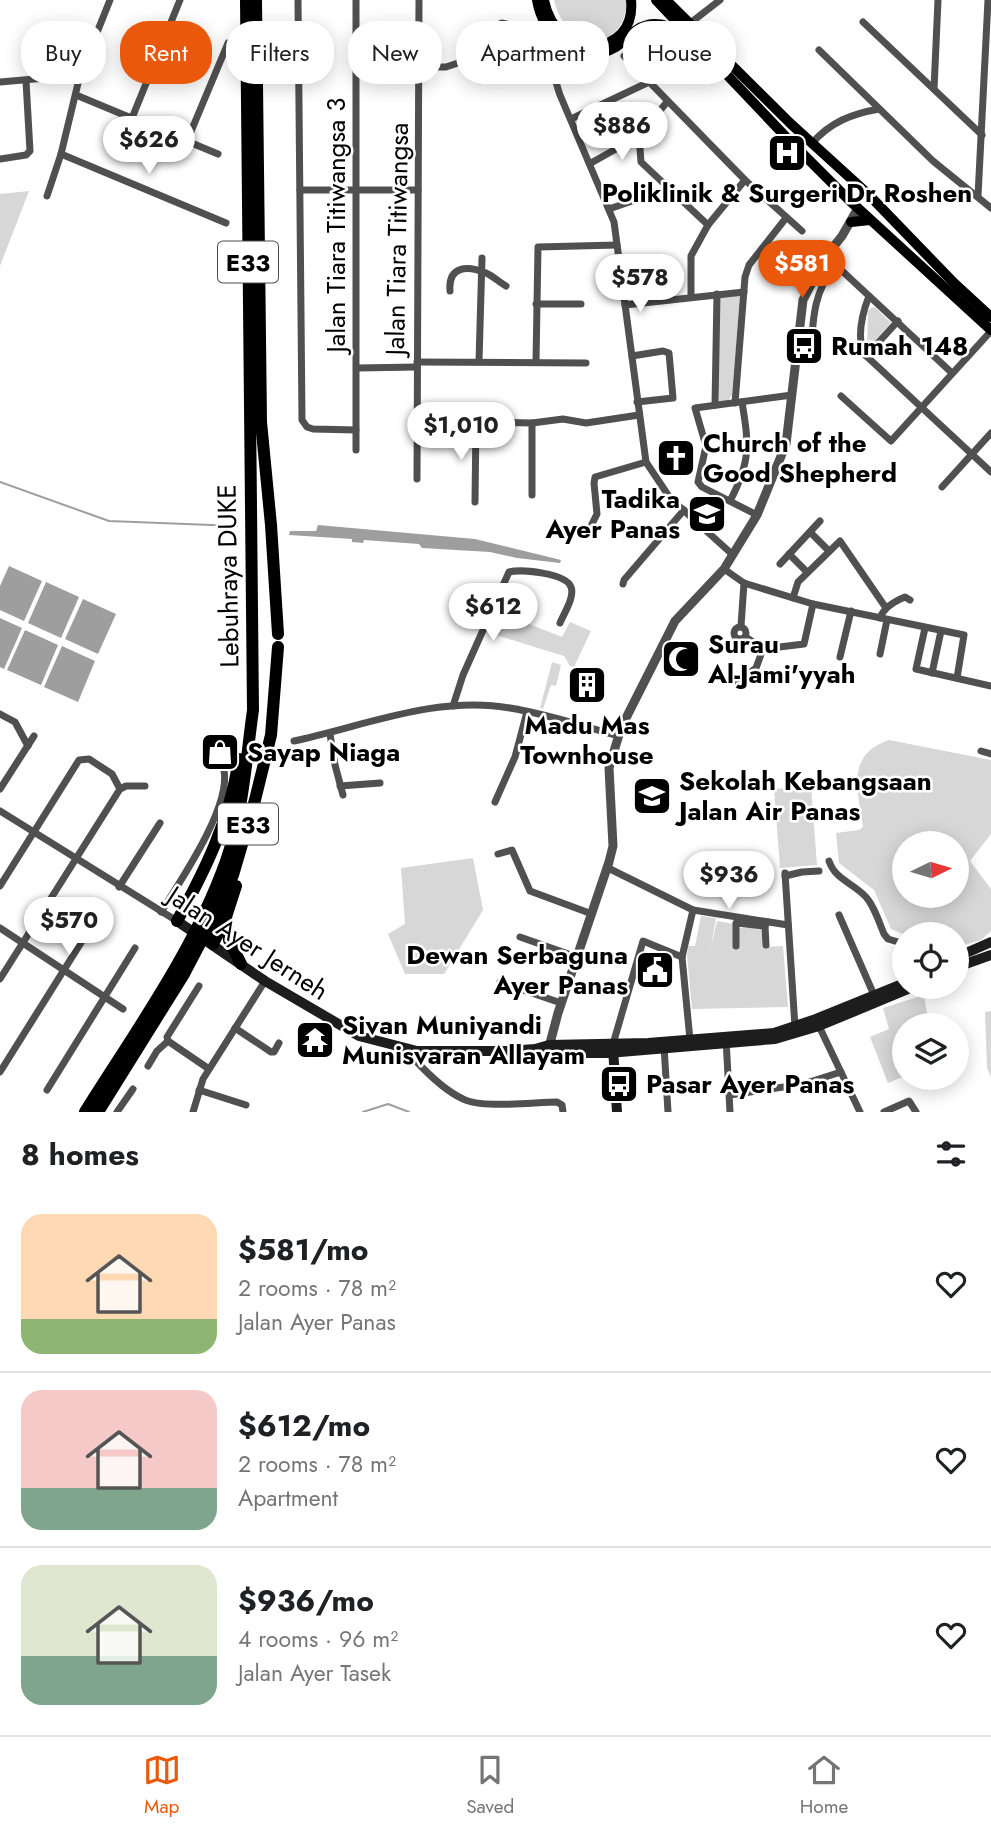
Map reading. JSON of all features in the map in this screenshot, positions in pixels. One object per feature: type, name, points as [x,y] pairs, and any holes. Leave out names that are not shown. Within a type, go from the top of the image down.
[{"type":"highway","name":"Lebuhraya DUKE","points":[[218,910],[226,860],[241,804],[253,710],[246,0]]},
{"type":"highway","name":"Lebuhraya DUKE","points":[[85,1112],[218,910],[237,862],[256,800],[271,735],[278,641],[261,422],[256,0]]},
{"type":"highway","points":[[177,922],[218,840],[229,806],[244,719],[251,640]]},
{"type":"highway","points":[[213,944],[218,910]]},
{"type":"highway","points":[[218,910],[241,964]]},
{"type":"highway","name":"Lebuhraya DUKE","points":[[99,1112],[180,970]]},
{"type":"main road","points":[[537,0],[541,16],[553,37],[566,48],[582,54],[599,53],[613,48],[623,40]]},
{"type":"main road","points":[[544,0],[549,18],[559,32],[579,44],[594,46],[610,41],[623,30],[631,11],[631,0]]},
{"type":"main road","points":[[656,0],[680,21]]},
{"type":"main road","points":[[666,0],[682,21]]},
{"type":"main road","points":[[736,73],[868,194],[991,317]]},
{"type":"main road","points":[[736,79],[849,200],[991,331]]},
{"type":"main road","points":[[809,141],[808,149],[854,195],[858,208]]},
{"type":"main road","points":[[851,222],[870,220]]},
{"type":"main road","name":"Jalan Ayer Jerneh","points":[[177,922],[265,981],[351,1032],[417,1051],[610,1049],[775,1040],[892,995]]},
{"type":"main road","points":[[969,952],[991,942]]},
{"type":"main road","points":[[969,963],[991,955]]},
{"type":"main road","name":"Jalan Ayer Jerneh","points":[[664,1046],[690,1040],[726,1042],[818,1023],[892,988]]},
{"type":"main road","points":[[610,1049],[611,1112]]},
{"type":"main road","points":[[610,1049],[617,1112]]},
{"type":"street","points":[[102,21],[110,0]]},
{"type":"street","points":[[132,118],[180,0]]},
{"type":"street","points":[[298,0],[302,420],[307,427],[313,429],[356,429]]},
{"type":"street","name":"Jalan Tiara Titiwangsa 3","points":[[355,0],[356,450]]},
{"type":"street","name":"Jalan Tiara Titiwangsa","points":[[419,0],[419,21]]},
{"type":"street","points":[[696,21],[720,0]]},
{"type":"street","points":[[934,89],[938,0]]},
{"type":"street","points":[[978,196],[988,0]]},
{"type":"street","points":[[863,22],[982,135]]},
{"type":"street","points":[[187,141],[226,48]]},
{"type":"street","points":[[819,50],[933,161],[991,208]]},
{"type":"street","points":[[0,82],[21,81]]},
{"type":"street","points":[[0,159],[26,155],[30,151],[26,84]]},
{"type":"street","points":[[47,196],[61,154],[78,84]]},
{"type":"street","name":"Jalan Tiara Titiwangsa","points":[[417,479],[420,84]]},
{"type":"street","points":[[556,84],[614,222],[646,462],[662,488],[733,555]]},
{"type":"street","points":[[571,119],[645,84]]},
{"type":"street","points":[[651,84],[746,180],[802,231]]},
{"type":"street","points":[[76,95],[218,154]]},
{"type":"street","points":[[591,163],[639,136],[667,102]]},
{"type":"street","points":[[809,141],[835,122],[851,115],[879,109]]},
{"type":"street","points":[[639,136],[641,162],[708,225]]},
{"type":"street","points":[[61,154],[226,223]]},
{"type":"street","points":[[691,297],[691,256],[708,225],[746,180]]},
{"type":"street","points":[[300,190],[418,190]]},
{"type":"street","points":[[610,209],[635,200]]},
{"type":"street","points":[[549,1049],[561,1003],[608,868],[612,846],[609,768],[619,736],[675,621],[724,569],[757,515],[784,451],[803,300],[826,256],[827,248],[849,217],[849,200]]},
{"type":"street","points":[[826,256],[832,251],[858,208]]},
{"type":"street","points":[[730,500],[746,463],[748,444],[738,402],[745,277],[750,265],[786,218]]},
{"type":"street","points":[[536,362],[538,247],[617,245]]},
{"type":"street","points":[[826,256],[953,373]]},
{"type":"street","points":[[479,361],[482,258]]},
{"type":"street","points":[[811,351],[817,297],[835,264]]},
{"type":"street","points":[[450,291],[449,282],[454,272],[468,269],[481,272],[506,286]]},
{"type":"street","points":[[625,305],[744,292]]},
{"type":"street","points":[[715,405],[717,294]]},
{"type":"street","points":[[869,296],[861,325],[860,345],[866,356],[991,472]]},
{"type":"street","points":[[536,304],[581,304]]},
{"type":"street","points":[[866,356],[898,321]]},
{"type":"street","points":[[841,396],[891,441],[991,331]]},
{"type":"street","points":[[632,356],[663,351],[669,353],[673,398],[637,401]]},
{"type":"street","points":[[357,368],[479,361],[586,363]]},
{"type":"street","points":[[757,515],[698,482],[706,446],[695,408],[792,395]]},
{"type":"street","points":[[416,421],[532,423],[563,419],[586,423],[639,415]]},
{"type":"street","points":[[475,502],[476,421]]},
{"type":"street","points":[[532,423],[532,495]]},
{"type":"street","points":[[942,487],[991,433]]},
{"type":"street","points":[[587,534],[597,514],[595,477],[646,462]]},
{"type":"street","points":[[623,584],[684,510]]},
{"type":"street","points":[[780,564],[820,521]]},
{"type":"street","points":[[810,532],[829,551]]},
{"type":"street","points":[[793,598],[798,582],[837,542],[842,543],[886,608]]},
{"type":"street","points":[[789,554],[807,572]]},
{"type":"street","points":[[724,569],[744,583],[813,604],[964,635],[957,678]]},
{"type":"street","points":[[453,706],[463,676],[509,572],[536,572],[569,583],[572,596],[560,623]]},
{"type":"street","points":[[744,583],[741,626],[735,629],[735,635],[740,639],[746,637],[763,649],[804,644],[813,604]]},
{"type":"street","points":[[880,654],[886,608],[905,597],[910,600]]},
{"type":"street","points":[[840,657],[850,611]]},
{"type":"street","points":[[925,628],[916,669],[991,686]]},
{"type":"street","points":[[932,673],[940,631]]},
{"type":"street","points":[[738,682],[757,668],[763,649]]},
{"type":"street","points":[[294,741],[377,720],[453,706],[489,706],[527,712],[619,736]]},
{"type":"street","points":[[495,802],[515,757],[527,712]]},
{"type":"street","points":[[0,713],[15,722],[27,746]]},
{"type":"street","points":[[330,734],[343,794]]},
{"type":"street","points":[[0,789],[34,736]]},
{"type":"street","points":[[981,751],[991,754]]},
{"type":"street","points":[[0,886],[79,760],[89,759],[112,774],[120,789]]},
{"type":"street","points":[[161,912],[202,843],[226,782],[224,770]]},
{"type":"street","points":[[340,786],[380,783]]},
{"type":"street","points":[[0,979],[120,789],[126,786],[145,786]]},
{"type":"street","name":"Jalan Ayer Jerneh","points":[[0,811],[177,922]]},
{"type":"street","points":[[119,887],[160,823]]},
{"type":"street","points":[[498,854],[512,850],[530,891],[592,914]]},
{"type":"street","points":[[829,860],[839,878],[866,896],[884,934],[892,940]]},
{"type":"street","points":[[608,868],[693,910],[766,924]]},
{"type":"street","points":[[795,1027],[785,874],[819,871]]},
{"type":"street","points":[[690,1040],[682,957],[693,910]]},
{"type":"street","points":[[838,915],[874,995]]},
{"type":"street","points":[[0,1072],[94,922]]},
{"type":"street","points":[[736,946],[736,923],[788,925]]},
{"type":"street","points":[[766,924],[766,945]]},
{"type":"street","points":[[0,928],[123,1009]]},
{"type":"street","points":[[520,937],[576,957]]},
{"type":"street","points":[[610,1049],[643,940],[682,957]]},
{"type":"street","points":[[47,1090],[135,948]]},
{"type":"street","points":[[193,1112],[209,1069],[265,981]]},
{"type":"street","points":[[500,982],[561,1003]]},
{"type":"street","points":[[148,1066],[167,1041],[199,986]]},
{"type":"street","points":[[818,1023],[860,1112]]},
{"type":"street","points":[[235,1028],[271,1052],[274,1052],[279,1043]]},
{"type":"street","points":[[167,1041],[209,1069]]},
{"type":"street","points":[[726,1042],[730,1112]]},
{"type":"street","points":[[664,1046],[668,1112]]},
{"type":"street","points":[[417,1051],[416,1061],[424,1070],[464,1100],[479,1104],[557,1102],[562,1105],[562,1112]]},
{"type":"street","points":[[730,1095],[803,1084],[841,1072]]},
{"type":"street","points":[[117,1112],[133,1088]]},
{"type":"street","points":[[200,1090],[246,1105]]},
{"type":"street","points":[[884,1112],[907,1101],[911,1102],[916,1112]]},
{"type":"shaded area","points":[[554,0],[627,0],[623,18],[616,31],[609,36],[609,21],[563,21]]},
{"type":"shaded area","points":[[29,191],[0,266],[0,194]]},
{"type":"shaded area","points":[[740,295],[732,395],[728,401],[719,402],[719,297]]},
{"type":"shaded area","points":[[872,307],[891,323],[867,349],[868,311]]},
{"type":"shaded area","points":[[318,525],[475,539],[561,560],[560,563],[490,552],[422,548],[419,544],[364,540],[363,543],[352,542],[352,539],[289,535],[290,531],[316,531]]},
{"type":"shaded area","points":[[9,566],[42,581],[24,621],[0,610],[0,586]]},
{"type":"shaded area","points":[[46,582],[79,597],[61,638],[28,623]]},
{"type":"shaded area","points":[[83,599],[116,614],[98,654],[65,639]]},
{"type":"shaded area","points":[[501,613],[562,637],[570,622],[591,631],[574,667],[570,666],[564,656],[493,634]]},
{"type":"shaded area","points":[[0,618],[22,628],[4,669],[0,667]]},
{"type":"shaded area","points":[[25,630],[58,645],[41,685],[7,670]]},
{"type":"shaded area","points":[[62,646],[95,661],[78,702],[44,687]]},
{"type":"shaded area","points":[[552,662],[561,665],[556,686],[551,685],[543,709],[540,708]]},
{"type":"shaded area","points":[[889,740],[991,760],[991,834],[970,861],[991,889],[991,931],[981,940],[969,944],[969,922],[892,922],[891,929],[874,890],[839,863],[836,833],[863,827],[857,787],[860,764],[866,755]]},
{"type":"shaded area","points":[[811,786],[817,865],[780,868],[774,789]]},
{"type":"shaded area","points":[[473,858],[483,910],[444,974],[405,974],[388,934],[405,924],[401,868]]},
{"type":"shaded area","points":[[701,916],[716,918],[711,947],[717,921],[735,924],[738,928],[764,928],[765,947],[783,946],[788,1007],[692,1009],[687,955],[688,946],[695,946]]},
{"type":"shaded area","points":[[911,999],[925,999],[927,1013],[892,1013],[892,1081],[888,1083],[870,1037],[889,1029],[883,1008]]},
{"type":"shaded area","points":[[991,1011],[991,1077],[987,1068],[985,1012]]},
{"type":"waterway","points":[[0,482],[109,521],[237,526]]},
{"type":"waterway","points":[[363,1112],[388,1104],[409,1112]]},
{"type":"place","name":"Poliklinik & Surgeri Dr Roshen","points":[[787,153]]},
{"type":"place","name":"Rumah 148","points":[[804,346]]},
{"type":"place","name":"Church of the Good Shepherd","points":[[676,458]]},
{"type":"place","name":"Tadika Ayer Panas","points":[[707,514]]},
{"type":"place","name":"Surau Al-Jami'yyah","points":[[681,659]]},
{"type":"place","name":"Madu Mas Townhouse","points":[[587,685]]},
{"type":"place","name":"Sayap Niaga","points":[[220,752]]},
{"type":"place","name":"Sekolah Kebangsaan Jalan Air Panas","points":[[652,796]]},
{"type":"place","name":"Dewan Serbaguna Ayer Panas","points":[[655,970]]},
{"type":"place","name":"Sivan Muniyandi Munisvaran Allayam","points":[[315,1040]]},
{"type":"place","name":"Pasar Ayer Panas","points":[[619,1084]]}]
